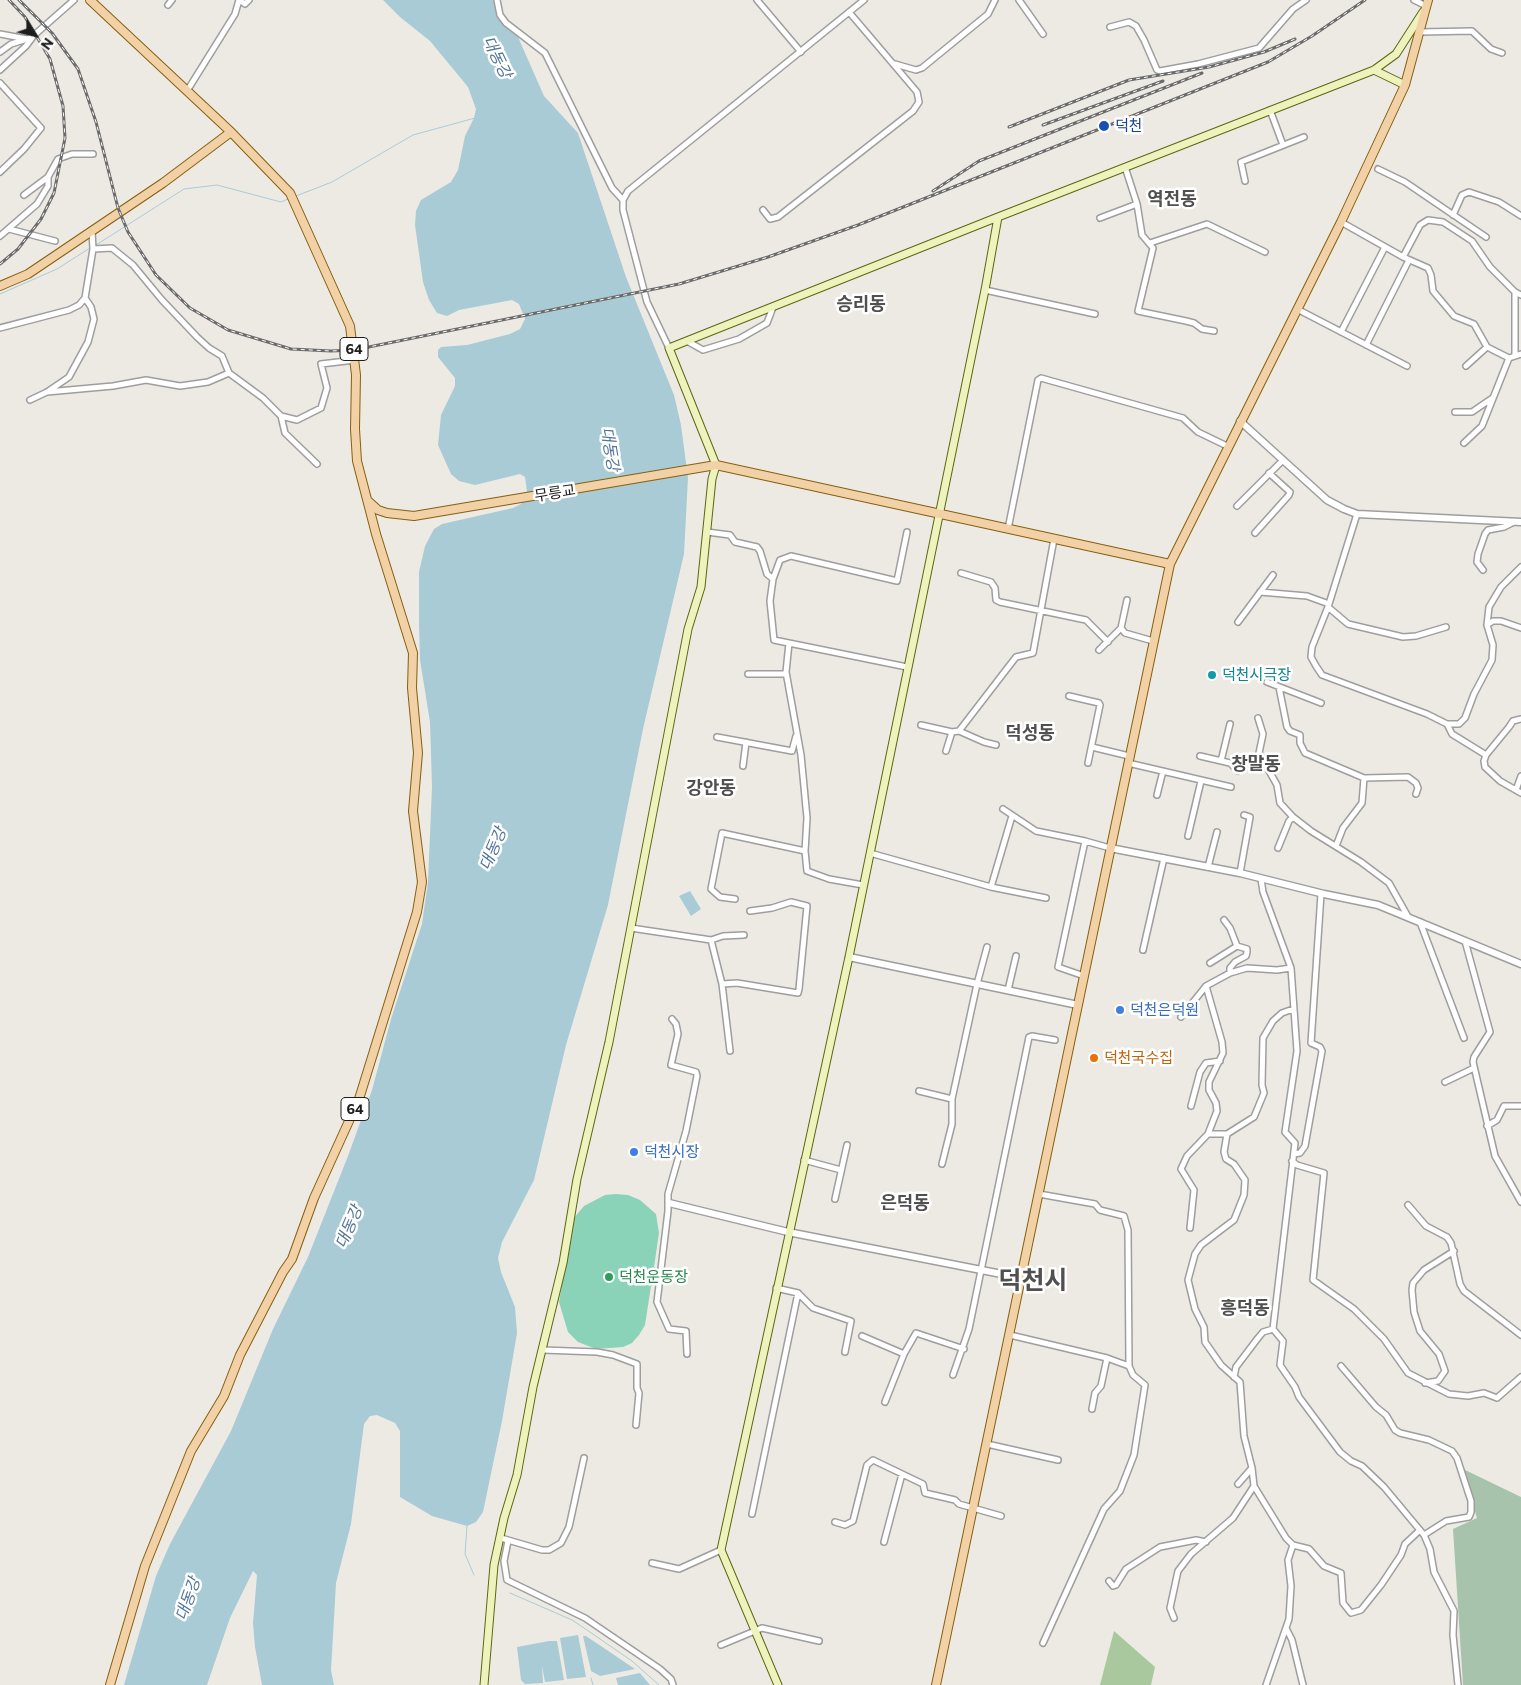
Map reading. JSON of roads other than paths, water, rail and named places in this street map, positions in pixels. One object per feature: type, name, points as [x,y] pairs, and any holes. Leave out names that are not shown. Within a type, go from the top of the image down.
[{"type":"main road","points":[[0,286],[28,274],[92,235],[231,132],[186,92],[90,0]]},
{"type":"main road","points":[[936,1685],[1170,564],[1227,446],[1341,222],[1404,85],[1427,3]]},
{"type":"main road","points":[[484,1685],[494,1565],[504,1518],[522,1454],[533,1387],[563,1262],[576,1178],[609,1042],[688,629],[701,587],[712,479],[716,465],[669,348],[1374,70],[1396,54],[1427,3]]},
{"type":"main road","points":[[1374,70],[1404,85]]},
{"type":"main road","name":"64","points":[[110,1685],[145,1566],[191,1451],[224,1396],[240,1355],[283,1272],[292,1259],[314,1198],[359,1099],[418,912],[422,882],[413,811],[418,752],[412,688],[413,653],[376,534],[357,461],[355,360],[350,326],[290,193],[231,132]]},
{"type":"main road","points":[[778,1685],[722,1550],[776,1288],[849,957],[985,290],[998,217]]},
{"type":"main road","points":[[716,465],[1170,564]]},
{"type":"main road","name":"무릉교","points":[[367,499],[373,506],[387,513],[414,516],[716,465]]},
{"type":"street","points":[[0,70],[26,46],[30,38],[74,0]]},
{"type":"street","points":[[168,5],[172,0]]},
{"type":"street","points":[[186,92],[235,14],[239,0],[245,4],[248,0]]},
{"type":"street","points":[[497,0],[500,15],[506,23],[545,53],[612,188],[623,200]]},
{"type":"street","points":[[757,0],[801,52]]},
{"type":"street","points":[[669,348],[647,302],[623,210],[623,200],[628,191],[864,0]]},
{"type":"street","points":[[894,64],[916,70],[922,68],[988,14],[995,0]]},
{"type":"street","points":[[1019,0],[1043,34]]},
{"type":"street","points":[[1110,27],[1129,22],[1136,26],[1157,70],[1160,71],[1198,64],[1258,48],[1293,9],[1306,0]]},
{"type":"street","points":[[1414,0],[1427,3]]},
{"type":"street","points":[[764,210],[770,219],[778,217],[913,112],[919,102],[919,95],[849,12]]},
{"type":"street","points":[[1420,32],[1472,31],[1491,49],[1502,53]]},
{"type":"street","points":[[0,34],[30,38]]},
{"type":"street","points":[[0,52],[11,44],[30,38]]},
{"type":"street","points":[[0,83],[41,128],[24,149],[0,172]]},
{"type":"street","points":[[1270,110],[1283,145]]},
{"type":"street","points":[[1246,181],[1241,162],[1304,137]]},
{"type":"street","points":[[24,195],[48,177],[58,159],[63,156],[93,154]]},
{"type":"street","points":[[1125,167],[1137,204],[1142,235],[1153,248],[1138,311],[1194,323],[1202,330],[1214,331]]},
{"type":"street","points":[[1378,169],[1405,182],[1486,237]]},
{"type":"street","points":[[0,236],[37,204],[48,186],[48,177]]},
{"type":"street","points":[[1454,215],[1462,195],[1469,192],[1498,202],[1521,216]]},
{"type":"street","points":[[1100,218],[1137,204]]},
{"type":"street","points":[[1403,257],[1420,225],[1428,220],[1443,222],[1472,241],[1484,260],[1515,292],[1521,295]]},
{"type":"street","points":[[1341,222],[1403,257],[1428,268],[1433,291],[1441,302],[1454,316],[1474,324],[1487,347],[1512,357],[1521,354]]},
{"type":"street","points":[[1150,243],[1208,224],[1265,252]]},
{"type":"street","points":[[9,229],[55,242]]},
{"type":"street","points":[[0,328],[69,310],[79,305],[85,298],[93,248],[92,235]]},
{"type":"street","points":[[1340,332],[1385,246]]},
{"type":"street","points":[[93,248],[112,248],[133,265],[162,300],[197,337],[222,356],[229,373],[263,398],[281,416],[297,420],[321,408],[327,388],[321,364],[355,360]]},
{"type":"street","points":[[1366,345],[1409,260]]},
{"type":"street","points":[[985,290],[1095,314]]},
{"type":"street","points":[[1456,412],[1472,412],[1491,399],[1499,389],[1512,357],[1515,292]]},
{"type":"street","points":[[30,400],[69,377],[86,348],[94,319],[91,306],[85,298]]},
{"type":"street","points":[[687,341],[703,350],[739,339],[768,323],[774,307]]},
{"type":"street","points":[[1297,309],[1407,366]]},
{"type":"street","points":[[1466,366],[1487,347]]},
{"type":"street","points":[[46,392],[113,386],[146,380],[180,386],[208,382],[229,373]]},
{"type":"street","points":[[1008,529],[1038,380],[1041,378],[1183,418],[1198,432],[1227,446]]},
{"type":"street","points":[[1464,444],[1482,426],[1491,399]]},
{"type":"street","points":[[281,416],[285,432],[318,464]]},
{"type":"street","points":[[1240,421],[1328,500],[1357,514],[1518,522]]},
{"type":"street","points":[[1237,506],[1283,460]]},
{"type":"street","points":[[1255,533],[1289,496],[1290,492],[1269,473]]},
{"type":"street","points":[[1357,514],[1328,605],[1312,647],[1311,657],[1322,675],[1427,714],[1447,724],[1454,725],[1463,722],[1474,694],[1492,660],[1493,645],[1487,625],[1489,607],[1493,598],[1521,567]]},
{"type":"street","points":[[1483,570],[1477,562],[1485,534],[1488,530],[1518,522]]},
{"type":"street","points":[[707,532],[730,535],[735,542],[757,547],[767,574],[773,579]]},
{"type":"street","points":[[907,532],[897,581],[791,556],[780,560],[773,579],[770,601],[774,640],[908,667]]},
{"type":"street","points":[[959,731],[1016,657],[1033,653],[1054,539]]},
{"type":"street","points":[[961,573],[991,582],[995,588],[996,600],[1000,602],[1086,620],[1108,642]]},
{"type":"street","points":[[1238,622],[1273,575]]},
{"type":"street","points":[[1260,592],[1307,596],[1328,605],[1348,624],[1403,637],[1416,636],[1446,627]]},
{"type":"street","points":[[1099,650],[1121,628],[1127,600]]},
{"type":"street","points":[[1487,625],[1493,621],[1501,621],[1521,628]]},
{"type":"street","points":[[1121,628],[1125,633],[1153,642]]},
{"type":"street","points":[[789,643],[786,674],[797,733],[806,818],[805,851],[807,871],[829,879],[863,885]]},
{"type":"street","points":[[748,674],[786,674]]},
{"type":"street","points":[[1267,682],[1321,703]]},
{"type":"street","points":[[1280,687],[1287,727],[1290,731],[1300,735],[1300,743],[1305,753],[1364,778],[1408,777],[1416,783],[1418,788],[1416,794]]},
{"type":"street","points":[[1068,696],[1099,703],[1100,705],[1088,763]]},
{"type":"street","points":[[1258,718],[1263,734],[1259,753],[1277,785],[1280,803],[1292,817],[1389,884],[1406,915]]},
{"type":"street","points":[[1521,719],[1513,721],[1486,755],[1485,767],[1518,792],[1521,776]]},
{"type":"street","points":[[1221,761],[1230,724]]},
{"type":"street","points":[[1447,724],[1452,734],[1486,755]]},
{"type":"street","points":[[922,725],[952,732],[959,731],[984,742],[996,744]]},
{"type":"street","points":[[946,751],[952,732]]},
{"type":"street","points":[[717,737],[792,751],[797,733]]},
{"type":"street","points":[[743,766],[746,742]]},
{"type":"street","points":[[1092,747],[1163,771],[1231,787]]},
{"type":"street","points":[[1200,756],[1230,764],[1238,771]]},
{"type":"street","points":[[1157,795],[1163,771]]},
{"type":"street","points":[[1336,846],[1342,828],[1362,803],[1364,778]]},
{"type":"street","points":[[1188,836],[1201,780]]},
{"type":"street","points":[[1003,809],[1036,831],[1110,848],[1240,873],[1322,894],[1378,905],[1521,964]]},
{"type":"street","points":[[1240,873],[1250,817],[1244,815]]},
{"type":"street","points":[[992,887],[1012,816]]},
{"type":"street","points":[[1278,848],[1288,821],[1292,817]]},
{"type":"street","points":[[1208,867],[1217,832]]},
{"type":"street","points":[[735,900],[720,897],[711,889],[722,833],[805,851]]},
{"type":"street","points":[[1084,976],[1058,966],[1085,841]]},
{"type":"street","points":[[870,853],[992,887],[1046,898]]},
{"type":"street","points":[[1143,950],[1164,858]]},
{"type":"street","points":[[1261,878],[1263,892],[1291,968],[1297,1051],[1285,1132],[1294,1143],[1294,1154],[1274,1329],[1283,1341],[1280,1365],[1295,1387],[1299,1397],[1340,1452],[1351,1461],[1362,1466],[1384,1487],[1422,1533],[1430,1549],[1434,1572],[1454,1611],[1453,1635],[1458,1685]]},
{"type":"street","points":[[1294,1154],[1300,1152],[1305,1146],[1322,1051],[1311,1043],[1322,894]]},
{"type":"street","points":[[722,984],[737,983],[798,993],[800,989],[807,906],[791,902],[772,908],[750,911]]},
{"type":"street","points":[[1224,920],[1230,928],[1237,946]]},
{"type":"street","points":[[1420,922],[1464,1038]]},
{"type":"street","points":[[632,928],[711,940],[723,936],[744,935]]},
{"type":"street","points":[[711,940],[722,984],[730,1051]]},
{"type":"street","points":[[1465,941],[1490,1032],[1474,1057],[1474,1068],[1496,1156],[1521,1202]]},
{"type":"street","points":[[1230,973],[1230,968],[1235,962],[1246,956],[1246,949],[1237,946]]},
{"type":"street","points":[[1210,963],[1237,946]]},
{"type":"street","points":[[942,1164],[952,1124],[952,1099],[987,947]]},
{"type":"street","points":[[1008,990],[1016,956]]},
{"type":"street","points":[[849,957],[1078,1005]]},
{"type":"street","points":[[1181,1017],[1206,986],[1230,973],[1247,968],[1277,970],[1291,968]]},
{"type":"street","points":[[1190,1228],[1194,1190],[1181,1169],[1187,1156],[1208,1134],[1217,1111],[1216,1103],[1209,1090],[1209,1082],[1220,1061],[1222,1042],[1206,986]]},
{"type":"street","points":[[1208,1134],[1227,1134],[1254,1117],[1264,1094],[1262,1085],[1263,1038],[1267,1028],[1278,1017],[1293,1009]]},
{"type":"street","points":[[672,1019],[676,1024],[678,1034],[671,1065],[696,1072],[697,1076],[686,1132],[668,1194],[669,1203],[657,1302],[669,1329],[686,1331],[688,1354]]},
{"type":"street","points":[[953,1375],[964,1349],[1029,1038],[1032,1036],[1055,1040]]},
{"type":"street","points":[[1191,1106],[1200,1072],[1206,1063],[1220,1061]]},
{"type":"street","points":[[1445,1082],[1474,1068]]},
{"type":"street","points":[[919,1090],[952,1099]]},
{"type":"street","points":[[1487,1126],[1497,1120],[1504,1106],[1521,1106]]},
{"type":"street","points":[[1227,1134],[1224,1152],[1226,1159],[1234,1164],[1245,1180],[1244,1195],[1234,1220],[1201,1245],[1195,1254],[1188,1280],[1195,1309],[1204,1327],[1206,1342],[1221,1365],[1240,1382],[1244,1436],[1252,1468],[1254,1486],[1286,1538],[1293,1545],[1309,1549],[1324,1566],[1341,1572],[1343,1603],[1351,1613],[1361,1610],[1381,1585],[1401,1555],[1405,1544],[1446,1521],[1468,1517],[1471,1512],[1471,1501],[1457,1458],[1452,1451],[1429,1440],[1400,1434],[1395,1430],[1386,1415],[1376,1407],[1341,1366]]},
{"type":"street","points":[[835,1199],[848,1144]]},
{"type":"street","points":[[804,1160],[842,1170]]},
{"type":"street","points":[[1292,1162],[1324,1173],[1313,1280],[1354,1309],[1384,1339],[1408,1373],[1424,1383],[1457,1396],[1484,1393],[1497,1398],[1521,1377]]},
{"type":"street","points":[[1039,1194],[1095,1204],[1100,1210],[1124,1216],[1128,1230],[1128,1366],[1132,1375],[1145,1385],[1134,1455],[1120,1491],[1104,1509],[1043,1643]]},
{"type":"street","points":[[669,1203],[788,1232],[1022,1278]]},
{"type":"street","points":[[1408,1205],[1426,1226],[1446,1237],[1454,1250],[1460,1284],[1464,1291],[1521,1335]]},
{"type":"street","points":[[1424,1383],[1438,1381],[1445,1371],[1439,1354],[1420,1331],[1414,1312],[1413,1283],[1424,1270],[1454,1250]]},
{"type":"street","points":[[776,1288],[798,1293],[813,1308],[851,1321],[845,1352]]},
{"type":"street","points":[[752,1514],[798,1293]]},
{"type":"street","points":[[1234,1377],[1236,1366],[1252,1344],[1263,1332],[1274,1329]]},
{"type":"street","points":[[885,1402],[913,1335],[919,1332],[964,1349]]},
{"type":"street","points":[[1010,1334],[1107,1358],[1128,1366]]},
{"type":"street","points":[[862,1336],[904,1354]]},
{"type":"street","points":[[542,1350],[596,1352],[613,1355],[637,1364],[637,1388],[639,1393],[636,1425]]},
{"type":"street","points":[[1092,1409],[1095,1393],[1101,1386],[1107,1358]]},
{"type":"street","points":[[987,1444],[1058,1460]]},
{"type":"street","points":[[500,1538],[542,1550],[549,1550],[561,1543],[569,1527],[584,1458]]},
{"type":"street","points":[[835,1522],[845,1525],[853,1521],[870,1461],[873,1460],[922,1484],[925,1493],[956,1500],[959,1504],[1001,1516]]},
{"type":"street","points":[[1238,1484],[1252,1468]]},
{"type":"street","points":[[884,1542],[902,1474]]},
{"type":"street","points":[[1174,1618],[1170,1608],[1178,1571],[1191,1554],[1233,1518],[1254,1486]]},
{"type":"street","points":[[1109,1581],[1113,1586],[1116,1585],[1126,1569],[1160,1547],[1196,1540],[1206,1542]]},
{"type":"street","points":[[508,1541],[504,1561],[507,1580],[585,1618],[668,1675],[673,1685]]},
{"type":"street","points":[[1266,1685],[1289,1619],[1291,1586],[1288,1560],[1293,1545]]},
{"type":"street","points":[[652,1563],[679,1569],[722,1550]]},
{"type":"street","points":[[1286,1628],[1292,1640],[1303,1685]]},
{"type":"street","points":[[721,1645],[755,1630],[770,1629],[819,1641]]},
{"type":"water","name":"대동강","points":[[383,0],[495,0],[496,14],[518,37],[544,96],[578,133],[626,277],[674,395],[681,425],[688,478],[684,554],[643,729],[608,905],[566,1045],[534,1180],[502,1242],[498,1258],[501,1272],[515,1307],[517,1333],[502,1421],[483,1512],[476,1522],[467,1526],[432,1516],[400,1497],[400,1431],[395,1423],[377,1415],[370,1416],[364,1424],[351,1524],[336,1583],[331,1670],[334,1685],[262,1685],[253,1623],[257,1575],[253,1571],[230,1618],[207,1685],[124,1685],[156,1576],[170,1544],[231,1431],[273,1329],[308,1257],[348,1156],[372,1090],[391,1019],[422,924],[428,882],[432,787],[430,722],[420,660],[419,572],[425,546],[434,529],[442,524],[513,508],[521,504],[527,491],[525,477],[520,474],[475,485],[459,481],[451,474],[438,445],[441,415],[455,386],[455,378],[438,357],[438,350],[441,347],[467,345],[510,334],[520,329],[525,319],[519,304],[512,300],[459,310],[447,316],[437,313],[429,300],[423,282],[415,225],[416,211],[421,200],[451,182],[458,170],[465,136],[474,118],[476,109],[468,87],[430,41],[400,17]]},
{"type":"water","points":[[690,891],[701,909],[691,916],[679,896]]},
{"type":"water","points":[[578,1635],[586,1677],[567,1679],[560,1638]]},
{"type":"water","points":[[583,1636],[586,1636],[635,1669],[600,1676],[591,1671]]},
{"type":"water","points":[[557,1641],[564,1680],[545,1682],[542,1666],[543,1683],[525,1684],[521,1680],[517,1647]]},
{"type":"water","points":[[640,1673],[650,1685],[618,1685],[616,1678]]},
{"type":"waterway","points":[[296,196],[332,182],[413,135],[475,118]]},
{"type":"waterway","points":[[96,245],[184,189],[217,185],[281,202],[290,198]]},
{"type":"waterway","points":[[0,294],[57,269],[90,248]]},
{"type":"waterway","points":[[467,1526],[465,1554],[474,1575]]},
{"type":"waterway","points":[[510,1593],[572,1620],[632,1661],[659,1685]]},
{"type":"waterway","points":[[591,1678],[593,1685]]},
{"type":"railway","points":[[0,264],[18,249],[41,219],[54,193],[65,138],[63,106],[50,59],[25,17],[9,0]]},
{"type":"railway","points":[[19,0],[52,33],[78,69],[96,122],[118,208],[128,232],[156,275],[190,308],[228,330],[291,349],[331,351],[354,350],[679,284],[768,257],[858,225],[1268,62],[1312,36],[1365,0]]},
{"type":"railway","points":[[1009,127],[1129,80],[1209,67],[1264,52],[1295,39]]},
{"type":"railway","points":[[933,191],[979,161],[1202,73]]},
{"type":"railway","points":[[1043,125],[1163,81]]},
{"type":"place","name":"덕천","points":[[1104,126]]},
{"type":"place","name":"덕천시극장","points":[[1212,675]]},
{"type":"place","name":"덕천은덕원","points":[[1120,1010]]},
{"type":"place","name":"덕천국수집","points":[[1094,1058]]},
{"type":"place","name":"덕천시장","points":[[634,1152]]},
{"type":"place","name":"덕천운동장","points":[[609,1277]]},
{"type":"district","name":"역전동","points":[[1172,199]]},
{"type":"district","name":"승리동","points":[[861,304]]},
{"type":"district","name":"덕성동","points":[[1030,733]]},
{"type":"district","name":"창말동","points":[[1256,764]]},
{"type":"district","name":"강안동","points":[[711,788]]},
{"type":"district","name":"은덕동","points":[[905,1203]]},
{"type":"district","name":"덕천시","points":[[1033,1281]]},
{"type":"district","name":"흥덕동","points":[[1245,1308]]}]
